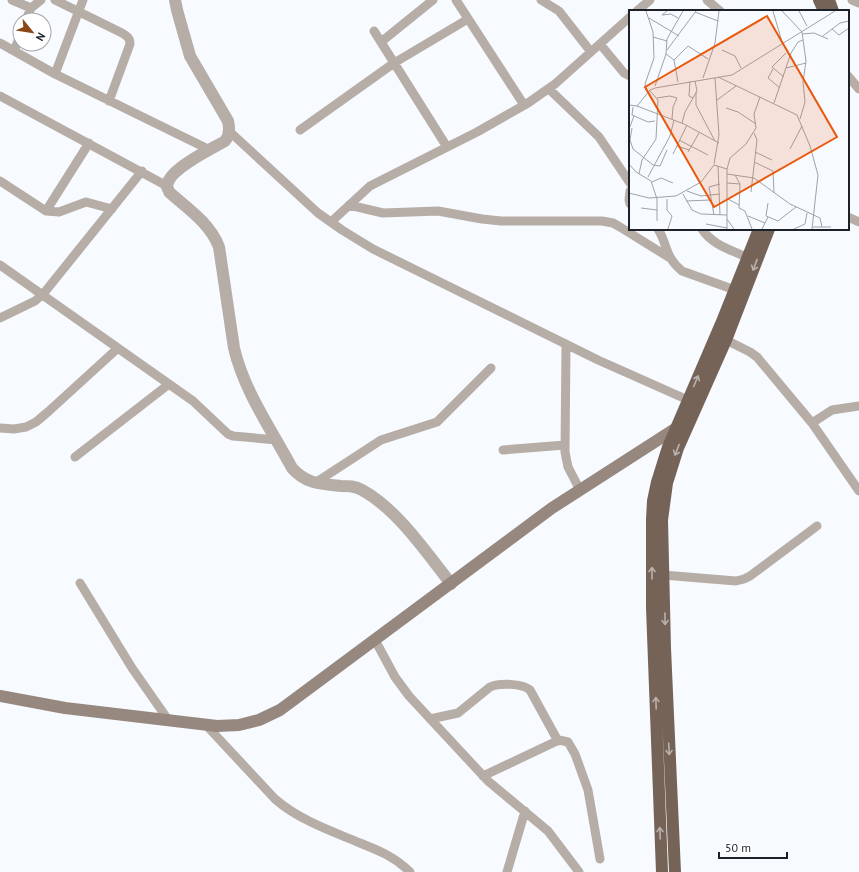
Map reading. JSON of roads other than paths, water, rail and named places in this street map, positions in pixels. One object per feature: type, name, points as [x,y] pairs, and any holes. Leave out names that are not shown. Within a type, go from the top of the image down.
[{"type":"highway","points":[[819,0],[824,10]]},
{"type":"highway","points":[[830,0],[833,10]]},
{"type":"highway","points":[[662,872],[652,608],[653,501],[657,482],[668,447],[760,230]]},
{"type":"highway","points":[[675,872],[663,575],[663,500],[666,483],[672,464],[689,421],[726,340],[769,230]]},
{"type":"main road","points":[[0,696],[65,708],[169,721],[239,726],[259,720],[280,710],[552,508],[689,421]]},
{"type":"street","points":[[12,0],[31,8]]},
{"type":"street","points":[[29,12],[31,8],[41,0]]},
{"type":"street","points":[[55,0],[122,33],[130,41],[109,101]]},
{"type":"street","points":[[55,74],[78,12],[84,0]]},
{"type":"street","points":[[175,0],[176,10],[190,56],[228,122],[230,132],[225,142],[179,168],[171,176],[167,186],[169,192],[209,228],[219,247],[237,364],[256,404],[292,468],[304,479],[315,483],[352,486],[378,501],[390,511],[423,548],[451,584]]},
{"type":"street","points":[[381,42],[433,0]]},
{"type":"street","points":[[456,0],[524,106]]},
{"type":"street","points":[[541,0],[559,11],[591,52]]},
{"type":"street","points":[[638,10],[650,0]]},
{"type":"street","points":[[707,0],[719,10]]},
{"type":"street","points":[[852,0],[859,3]]},
{"type":"street","points":[[300,130],[394,63],[468,19]]},
{"type":"street","points":[[331,222],[370,186],[524,106],[549,89],[629,19]]},
{"type":"street","points":[[374,31],[447,147]]},
{"type":"street","points":[[0,43],[12,50]]},
{"type":"street","points":[[600,44],[624,73],[629,76]]},
{"type":"street","points":[[16,52],[55,74],[210,150]]},
{"type":"street","points":[[849,77],[859,88]]},
{"type":"street","points":[[549,89],[599,137],[629,182]]},
{"type":"street","points":[[0,96],[142,171],[167,186]]},
{"type":"street","points":[[230,132],[318,213],[374,249],[566,344],[688,400]]},
{"type":"street","points":[[46,211],[89,143]]},
{"type":"street","points":[[0,318],[35,301],[42,295],[68,265],[142,171]]},
{"type":"street","points":[[0,181],[46,211],[59,212],[86,202],[112,209]]},
{"type":"street","points":[[349,206],[382,214],[438,211],[501,221],[602,221],[613,223],[670,258]]},
{"type":"street","points":[[849,217],[859,222]]},
{"type":"street","points":[[658,230],[670,258],[682,271],[735,290]]},
{"type":"street","points":[[703,230],[706,236],[712,241],[748,258]]},
{"type":"street","points":[[0,265],[197,404],[228,434],[233,436],[277,440]]},
{"type":"street","points":[[726,340],[757,357],[812,422],[859,491]]},
{"type":"street","points":[[566,344],[565,452],[568,467],[580,490]]},
{"type":"street","points":[[0,428],[26,427],[36,422],[118,348]]},
{"type":"street","points":[[315,483],[381,440],[437,422],[492,368]]},
{"type":"street","points":[[75,457],[169,384]]},
{"type":"street","points":[[812,422],[832,410],[859,406]]},
{"type":"street","points":[[503,450],[565,445]]},
{"type":"street","points":[[663,575],[736,581],[744,579],[817,526]]},
{"type":"street","points":[[80,583],[132,668],[169,721]]},
{"type":"street","points":[[375,640],[395,677],[409,696],[483,776],[553,836],[579,872]]},
{"type":"street","points":[[430,719],[458,713],[495,684],[524,686],[530,690],[558,741]]},
{"type":"street","points":[[205,724],[283,806],[292,812],[336,833],[388,855],[410,872]]},
{"type":"street","points":[[483,776],[558,741],[563,740],[568,742],[575,754],[588,790],[600,859]]},
{"type":"street","points":[[508,872],[525,811]]}]
